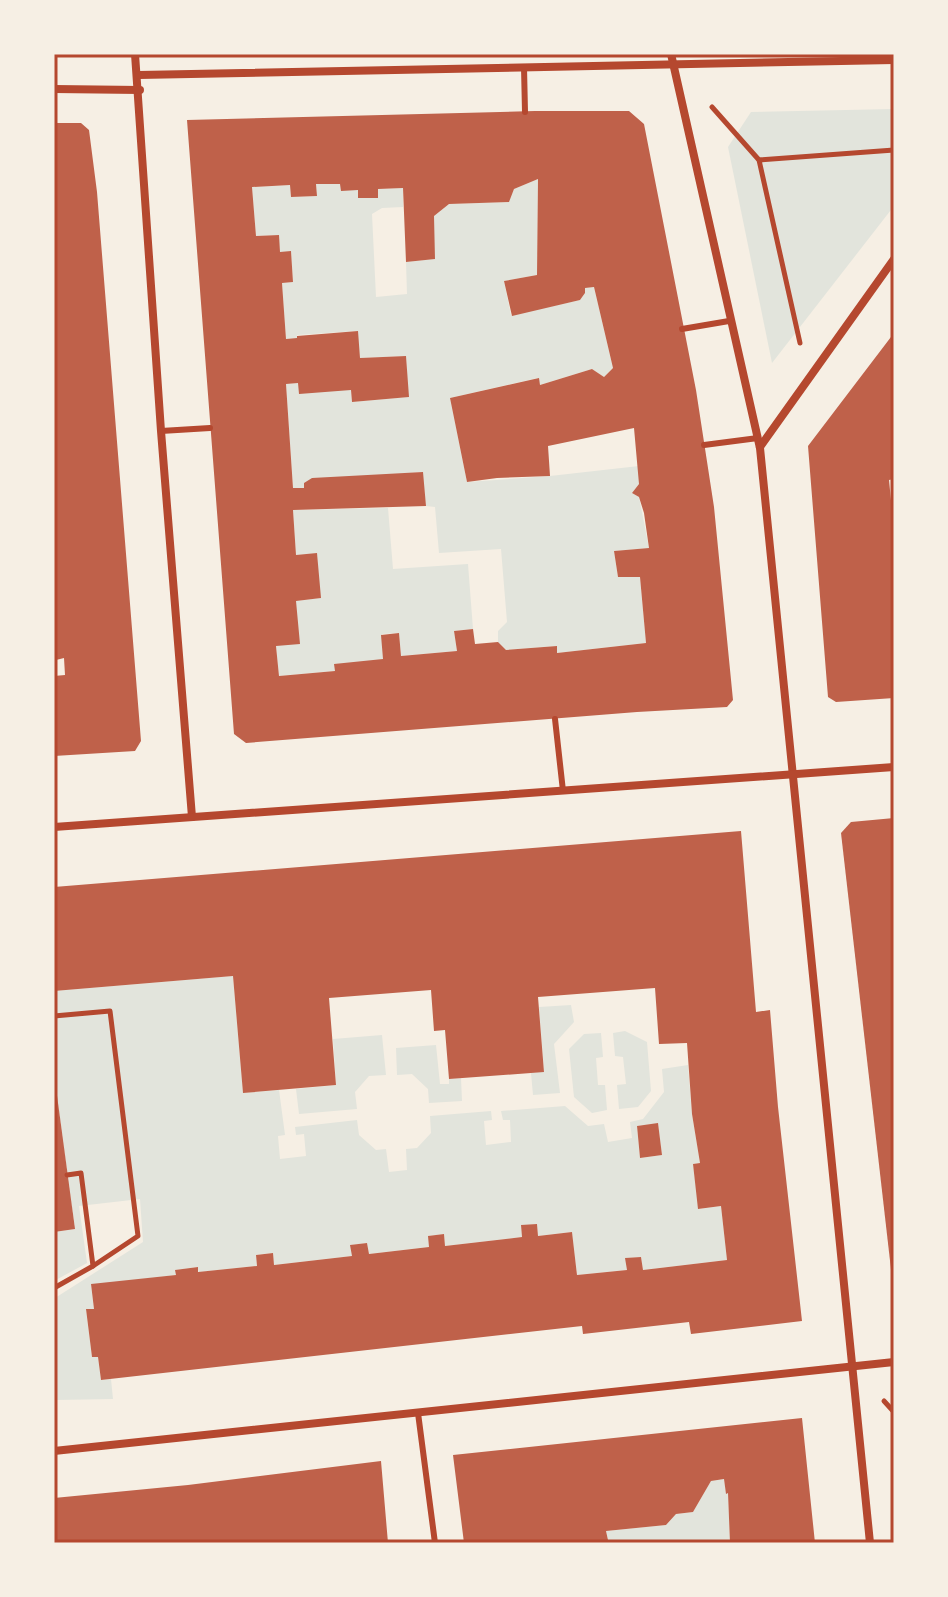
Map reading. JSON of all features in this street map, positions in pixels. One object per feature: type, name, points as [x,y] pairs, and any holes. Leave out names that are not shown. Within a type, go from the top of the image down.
[{"type":"street","points":[[135,54],[139,75],[161,431],[192,817]]},
{"type":"street","points":[[671,54],[759,443],[870,1543]]},
{"type":"street","points":[[139,75],[894,60]]},
{"type":"street","points":[[54,89],[140,90]]},
{"type":"street","points":[[759,443],[894,259]]},
{"type":"street","points":[[54,827],[894,767]]},
{"type":"street","points":[[54,1451],[894,1362]]},
{"type":"lane","points":[[524,67],[525,112]]},
{"type":"lane","points":[[682,329],[729,321]]},
{"type":"lane","points":[[161,431],[210,428]]},
{"type":"lane","points":[[704,445],[759,443]]},
{"type":"lane","points":[[555,719],[563,791]]},
{"type":"lane","points":[[418,1413],[435,1543]]},
{"type":"path","points":[[711,106],[759,160],[808,380]]},
{"type":"path","points":[[759,160],[894,150]]},
{"type":"path","points":[[54,1016],[110,1011],[138,1236],[54,1288]]},
{"type":"path","points":[[67,1175],[81,1173],[93,1266]]},
{"type":"shaded area","points":[[894,109],[894,206],[772,363],[728,147],[751,112]]},
{"type":"shaded area","points":[[538,179],[537,275],[504,281],[511,315],[580,300],[585,288],[594,287],[613,368],[604,377],[592,369],[540,385],[538,378],[450,398],[467,482],[639,466],[639,484],[632,493],[639,497],[649,548],[614,551],[618,577],[640,577],[646,643],[557,653],[556,646],[506,650],[498,642],[498,631],[507,622],[501,549],[439,553],[435,507],[426,506],[422,472],[304,483],[304,488],[293,488],[286,384],[351,390],[352,402],[408,397],[406,356],[360,358],[357,331],[297,335],[297,338],[286,339],[282,283],[293,282],[291,252],[280,252],[278,235],[256,236],[252,187],[290,185],[291,197],[317,196],[316,184],[340,184],[358,190],[359,198],[378,198],[378,189],[403,188],[403,207],[382,208],[372,214],[376,297],[407,294],[406,262],[434,259],[434,216],[449,204],[508,202],[514,189]]},
{"type":"shaded area","points":[[388,508],[393,569],[468,564],[473,629],[454,631],[457,651],[401,656],[399,633],[382,634],[383,659],[335,671],[279,676],[276,646],[296,601],[320,598],[317,554],[296,555],[293,510]]},
{"type":"shaded area","points":[[233,976],[243,1093],[279,1090],[285,1135],[278,1136],[280,1159],[306,1156],[304,1134],[296,1135],[295,1127],[357,1120],[359,1135],[376,1150],[386,1149],[389,1172],[407,1170],[406,1149],[417,1148],[431,1133],[430,1116],[491,1111],[492,1120],[484,1121],[486,1145],[511,1142],[510,1120],[503,1120],[501,1111],[565,1106],[588,1126],[604,1124],[608,1142],[632,1138],[630,1122],[643,1119],[664,1092],[662,1069],[688,1065],[700,1163],[693,1164],[699,1209],[721,1206],[727,1260],[643,1270],[641,1257],[626,1258],[627,1270],[577,1275],[572,1232],[538,1236],[537,1224],[521,1226],[522,1237],[445,1246],[444,1234],[429,1236],[429,1247],[369,1254],[367,1243],[351,1245],[352,1256],[274,1265],[272,1253],[256,1255],[257,1266],[199,1272],[197,1267],[176,1270],[176,1275],[91,1285],[94,1309],[86,1310],[92,1357],[98,1357],[101,1380],[111,1379],[113,1399],[56,1400],[55,1298],[143,1242],[140,1199],[79,1206],[87,1263],[54,1281],[54,1232],[75,1229],[54,1075],[54,991]],"holes":[[[658,1124],[662,1155],[640,1158],[637,1126]]]},
{"type":"shaded area","points":[[571,1005],[574,1022],[554,1044],[560,1093],[533,1095],[531,1073],[544,1071],[539,1007]]},
{"type":"shaded area","points":[[625,1031],[647,1042],[651,1091],[638,1107],[619,1109],[617,1085],[626,1084],[623,1057],[615,1056],[613,1033]]},
{"type":"shaded area","points":[[601,1033],[603,1057],[596,1058],[598,1085],[605,1085],[607,1110],[592,1113],[574,1097],[569,1049],[584,1034]]},
{"type":"shaded area","points":[[382,1035],[386,1075],[369,1076],[355,1092],[357,1109],[299,1114],[296,1089],[336,1085],[333,1039]]},
{"type":"shaded area","points":[[436,1045],[440,1084],[449,1084],[449,1079],[461,1078],[462,1101],[429,1103],[428,1089],[412,1074],[397,1075],[396,1048]]},
{"type":"shaded area","points":[[724,1479],[728,1493],[730,1543],[609,1543],[606,1531],[666,1525],[676,1514],[693,1512],[711,1481]]},
{"type":"building","points":[[629,111],[644,124],[696,390],[714,507],[733,700],[727,707],[246,743],[234,734],[187,120]],"holes":[[[538,179],[537,275],[504,281],[512,316],[580,300],[585,288],[594,287],[613,368],[604,377],[592,369],[540,385],[539,378],[450,398],[467,482],[550,476],[548,446],[634,428],[639,484],[632,493],[639,497],[644,513],[649,548],[614,551],[618,577],[640,577],[646,643],[557,653],[557,646],[506,650],[498,642],[475,644],[473,629],[454,631],[457,651],[401,656],[399,633],[381,635],[383,659],[334,664],[335,671],[279,676],[276,646],[300,644],[296,601],[321,598],[317,553],[296,555],[293,510],[426,506],[423,472],[312,478],[304,483],[304,488],[293,488],[286,384],[298,383],[299,394],[351,390],[352,402],[409,397],[406,356],[360,358],[358,331],[286,339],[282,283],[293,282],[291,251],[280,252],[279,235],[256,236],[252,187],[290,185],[291,197],[317,196],[316,184],[340,184],[341,191],[358,190],[358,198],[378,198],[378,189],[403,188],[406,262],[435,259],[434,216],[449,204],[509,202],[514,189]]]},
{"type":"building","points":[[54,123],[81,123],[89,130],[97,192],[141,741],[135,751],[54,756],[54,676],[65,675],[64,658],[56,660],[54,632]]},
{"type":"building","points":[[894,333],[894,479],[889,480],[894,531],[894,698],[836,702],[828,697],[808,446]]},
{"type":"building","points":[[894,818],[892,1278],[841,833],[851,822]]},
{"type":"building","points":[[741,831],[756,1012],[770,1010],[802,1321],[691,1334],[689,1322],[583,1334],[582,1326],[101,1380],[98,1357],[92,1357],[86,1309],[94,1309],[91,1284],[176,1275],[175,1270],[198,1267],[198,1272],[257,1266],[256,1255],[273,1253],[274,1265],[352,1256],[350,1245],[367,1243],[369,1254],[429,1247],[428,1236],[444,1234],[445,1246],[522,1237],[521,1225],[537,1224],[538,1236],[572,1232],[577,1275],[627,1270],[625,1258],[641,1257],[643,1270],[727,1260],[721,1206],[698,1209],[693,1164],[700,1163],[692,1114],[687,1043],[659,1044],[655,988],[538,997],[544,1072],[449,1079],[445,1030],[434,1031],[431,990],[329,998],[336,1085],[243,1093],[233,976],[54,991],[54,887]]},
{"type":"building","points":[[54,1089],[75,1229],[54,1232]]},
{"type":"building","points":[[658,1123],[662,1155],[640,1158],[637,1126]]},
{"type":"building","points":[[802,1418],[815,1543],[730,1543],[728,1493],[724,1479],[711,1481],[693,1512],[676,1514],[666,1525],[606,1531],[608,1540],[585,1543],[464,1543],[453,1455]]},
{"type":"building","points":[[381,1461],[388,1543],[54,1543],[54,1498]]}]
